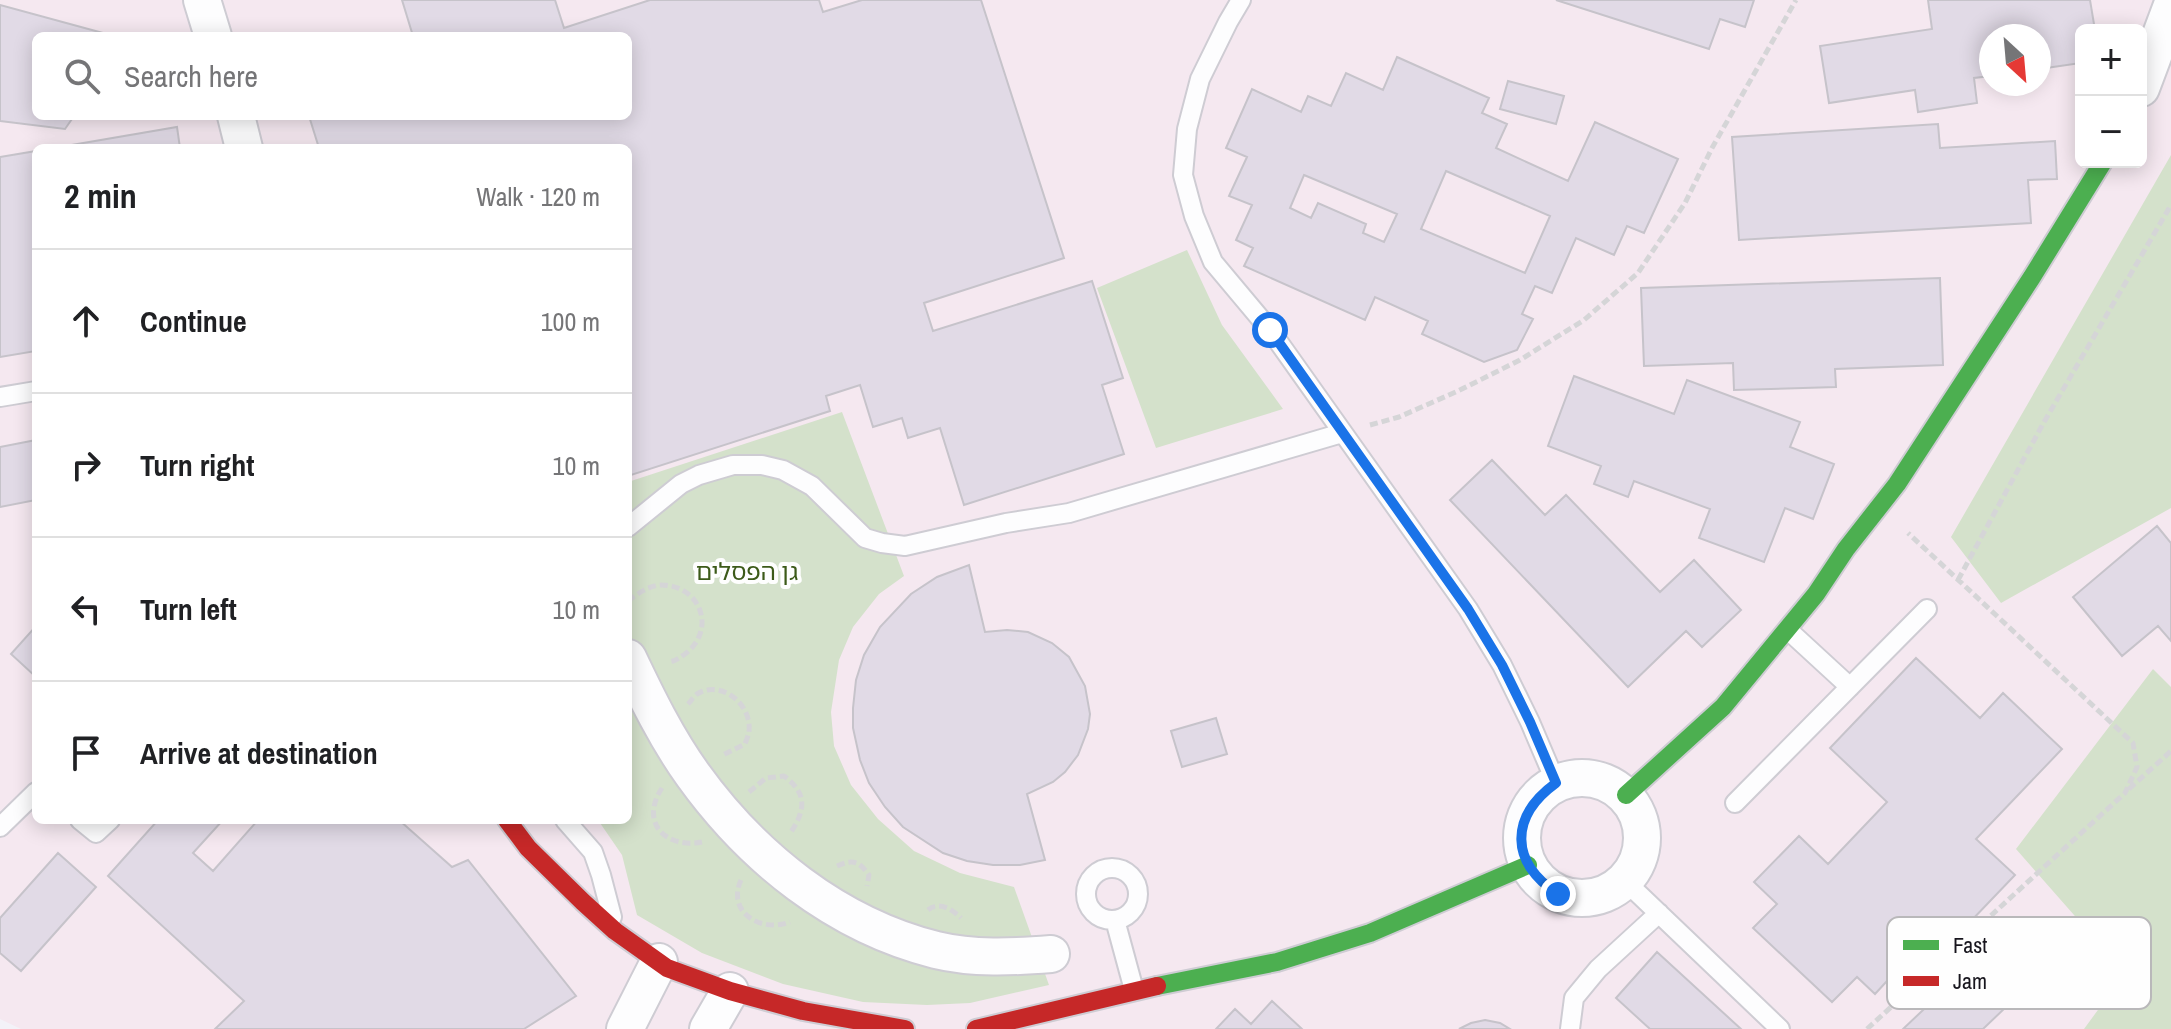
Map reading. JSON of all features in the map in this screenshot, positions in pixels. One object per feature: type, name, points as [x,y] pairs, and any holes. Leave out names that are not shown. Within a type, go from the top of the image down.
[{"type":"street","points":[[202,0],[212,32]]},
{"type":"street","points":[[2147,72],[2171,8]]},
{"type":"street","points":[[237,120],[243,144]]},
{"type":"street","points":[[1626,795],[1723,707],[1788,630],[1906,471],[2099,168]]},
{"type":"street","points":[[632,666],[672,742],[715,804],[748,841],[815,895],[896,937],[938,950],[981,956],[1051,954]]},
{"type":"street","points":[[1588,778],[1608,783],[1626,795],[1641,822],[1643,843],[1637,864],[1625,881],[1608,893],[1579,899],[1558,894],[1540,882],[1528,865],[1522,845],[1527,813],[1539,795],[1567,779],[1588,778]]},
{"type":"street","points":[[510,824],[528,848],[615,931],[667,968],[730,991],[803,1011],[905,1029]]},
{"type":"street","points":[[976,1029],[1134,990],[1277,962],[1357,937],[1528,865]]},
{"type":"street","points":[[625,1029],[659,962]]},
{"type":"street","points":[[708,1029],[730,991]]},
{"type":"lane","points":[[1241,0],[1200,79],[1187,129],[1183,175],[1194,216],[1213,262],[1270,330],[1468,609],[1496,654],[1556,783]]},
{"type":"lane","points":[[0,397],[32,392]]},
{"type":"lane","points":[[632,524],[681,484],[699,475],[733,465],[762,465],[783,470],[812,486],[865,538],[905,546],[1006,523],[1069,513],[1342,433]]},
{"type":"lane","points":[[1735,803],[1927,609]]},
{"type":"lane","points":[[1788,630],[1850,687]]},
{"type":"lane","points":[[0,827],[32,796]]},
{"type":"lane","points":[[85,824],[96,833],[106,824]]},
{"type":"lane","points":[[568,824],[593,852],[615,931]]},
{"type":"lane","points":[[1625,881],[1780,1029]]},
{"type":"lane","points":[[1570,1029],[1574,998],[1598,969],[1659,913]]},
{"type":"lane","points":[[1115,920],[1134,990]]},
{"type":"path","points":[[1342,433],[1399,417],[1520,360],[1584,320],[1638,273],[1685,203],[1712,148],[1796,0]]},
{"type":"path","points":[[1958,580],[2044,422],[2171,205]]},
{"type":"path","points":[[1880,507],[2133,743],[2137,767],[2125,793]]},
{"type":"path","points":[[632,598],[658,585],[677,587],[700,607],[703,623],[699,639],[675,661],[632,662]]},
{"type":"path","points":[[1989,917],[2171,751]]},
{"type":"path","points":[[1867,1029],[1889,1009]]},
{"type":"shaded area","points":[[0,0],[2171,0],[2171,1029],[21,1029],[0,1019]]},
{"type":"green space","points":[[2171,155],[2171,508],[2001,603],[1951,537]]},
{"type":"green space","points":[[1187,250],[1222,325],[1283,409],[1156,448],[1097,288]]},
{"type":"green space","name":"גן הפסלים","points":[[842,412],[904,576],[879,594],[853,627],[839,660],[831,712],[834,746],[851,785],[878,819],[914,851],[960,873],[1014,887],[1049,985],[970,1003],[927,1005],[863,1002],[783,984],[702,953],[637,915],[622,855],[601,824],[632,824],[632,481]]},
{"type":"green space","points":[[2153,669],[2171,687],[2171,1029],[2084,1029],[2099,1009],[2151,1009],[2151,917],[2076,917],[2016,849]]},
{"type":"building","points":[[402,0],[555,0],[564,28],[650,0],[819,0],[823,12],[862,0],[981,0],[1064,258],[924,303],[933,331],[1092,281],[1123,378],[1102,385],[1124,454],[964,505],[940,428],[908,438],[902,418],[873,427],[860,385],[826,396],[830,411],[632,475],[632,144],[318,144],[310,120],[632,120],[632,32],[412,32]]},
{"type":"building","points":[[1556,0],[1754,0],[1745,27],[1720,19],[1709,49]]},
{"type":"building","points":[[1928,0],[2090,0],[2094,24],[2075,24],[2075,64],[2051,67],[2051,24],[1979,24],[1979,77],[1974,78],[1977,103],[1918,112],[1915,90],[1829,103],[1820,46],[1932,29]]},
{"type":"building","points":[[0,5],[99,32],[32,32],[32,120],[71,120],[65,129],[0,121]]},
{"type":"building","points":[[1397,57],[1489,98],[1482,113],[1507,124],[1496,148],[1568,181],[1595,122],[1678,159],[1644,233],[1627,226],[1614,255],[1576,238],[1552,293],[1535,286],[1522,314],[1533,319],[1517,350],[1484,362],[1422,334],[1428,321],[1375,297],[1365,320],[1244,266],[1253,248],[1236,240],[1252,205],[1229,196],[1247,157],[1226,148],[1252,89],[1301,112],[1308,96],[1331,106],[1346,73],[1383,90]],"holes":[[[1446,171],[1550,216],[1525,273],[1421,229]],[[1304,175],[1397,214],[1384,242],[1363,233],[1366,224],[1318,203],[1311,218],[1290,208]]]},
{"type":"building","points":[[1508,81],[1564,96],[1556,124],[1500,109]]},
{"type":"building","points":[[1938,124],[1940,148],[2055,141],[2057,179],[2028,180],[2031,223],[1739,240],[1732,137]]},
{"type":"building","points":[[177,127],[179,144],[77,144]]},
{"type":"building","points":[[32,152],[32,352],[0,357],[0,157]]},
{"type":"building","points":[[1940,278],[1943,365],[1835,369],[1836,387],[1734,390],[1733,363],[1644,366],[1641,288]]},
{"type":"building","points":[[1574,376],[1674,414],[1687,380],[1800,422],[1790,447],[1834,464],[1813,519],[1785,508],[1764,562],[1699,538],[1710,509],[1634,481],[1628,497],[1594,484],[1601,466],[1548,446]]},
{"type":"building","points":[[32,441],[32,501],[0,507],[0,447]]},
{"type":"building","points":[[1492,460],[1545,515],[1566,495],[1660,592],[1694,560],[1741,610],[1702,647],[1686,631],[1628,687],[1450,500]]},
{"type":"building","points":[[2157,526],[2171,543],[2171,641],[2158,626],[2122,656],[2073,597]]},
{"type":"building","points":[[969,565],[985,632],[1028,632],[1052,643],[1069,657],[1085,686],[1090,714],[1078,755],[1053,782],[1027,794],[1045,860],[1020,865],[993,865],[943,853],[903,827],[885,807],[869,783],[860,760],[853,728],[853,708],[856,680],[864,655],[880,627],[911,594],[937,577]]},
{"type":"building","points":[[32,630],[32,673],[11,654]]},
{"type":"building","points":[[1916,658],[1980,718],[2003,693],[2062,749],[1976,839],[2015,875],[1975,917],[1887,917],[1887,981],[1875,994],[1857,977],[1832,1002],[1753,928],[1777,904],[1754,882],[1799,836],[1828,864],[1887,802],[1830,748]]},
{"type":"building","points":[[1216,718],[1227,754],[1182,767],[1171,731]]},
{"type":"building","points":[[154,824],[219,824],[193,853],[213,871],[254,824],[404,824],[452,867],[468,860],[576,996],[524,1029],[215,1029],[244,1001],[108,876]]},
{"type":"building","points":[[58,853],[96,887],[21,971],[0,953],[0,918]]},
{"type":"building","points":[[1657,952],[1741,1029],[1650,1029],[1616,998]]},
{"type":"building","points":[[1272,1001],[1302,1029],[1216,1029],[1235,1009],[1251,1024]]},
{"type":"building","points":[[1924,1009],[2004,1009],[1983,1029],[1903,1029]]},
{"type":"building","points":[[1485,1020],[1510,1029],[1459,1029],[1471,1023]]},
{"type":"traffic: fast","points":[[1626,795],[1723,707],[1816,594],[1846,549],[1897,484],[2099,168]]},
{"type":"traffic: fast","points":[[1157,986],[1277,962],[1370,933],[1528,865]]},
{"type":"traffic: jam","points":[[510,824],[528,848],[583,902],[615,931],[667,968],[730,991],[803,1011],[905,1029]]},
{"type":"traffic: jam","points":[[976,1029],[1157,986]]},
{"type":"route","points":[[1270,330],[1468,609],[1502,665],[1556,783],[1539,795],[1527,813],[1522,845],[1528,865],[1540,882],[1558,894]]}]
